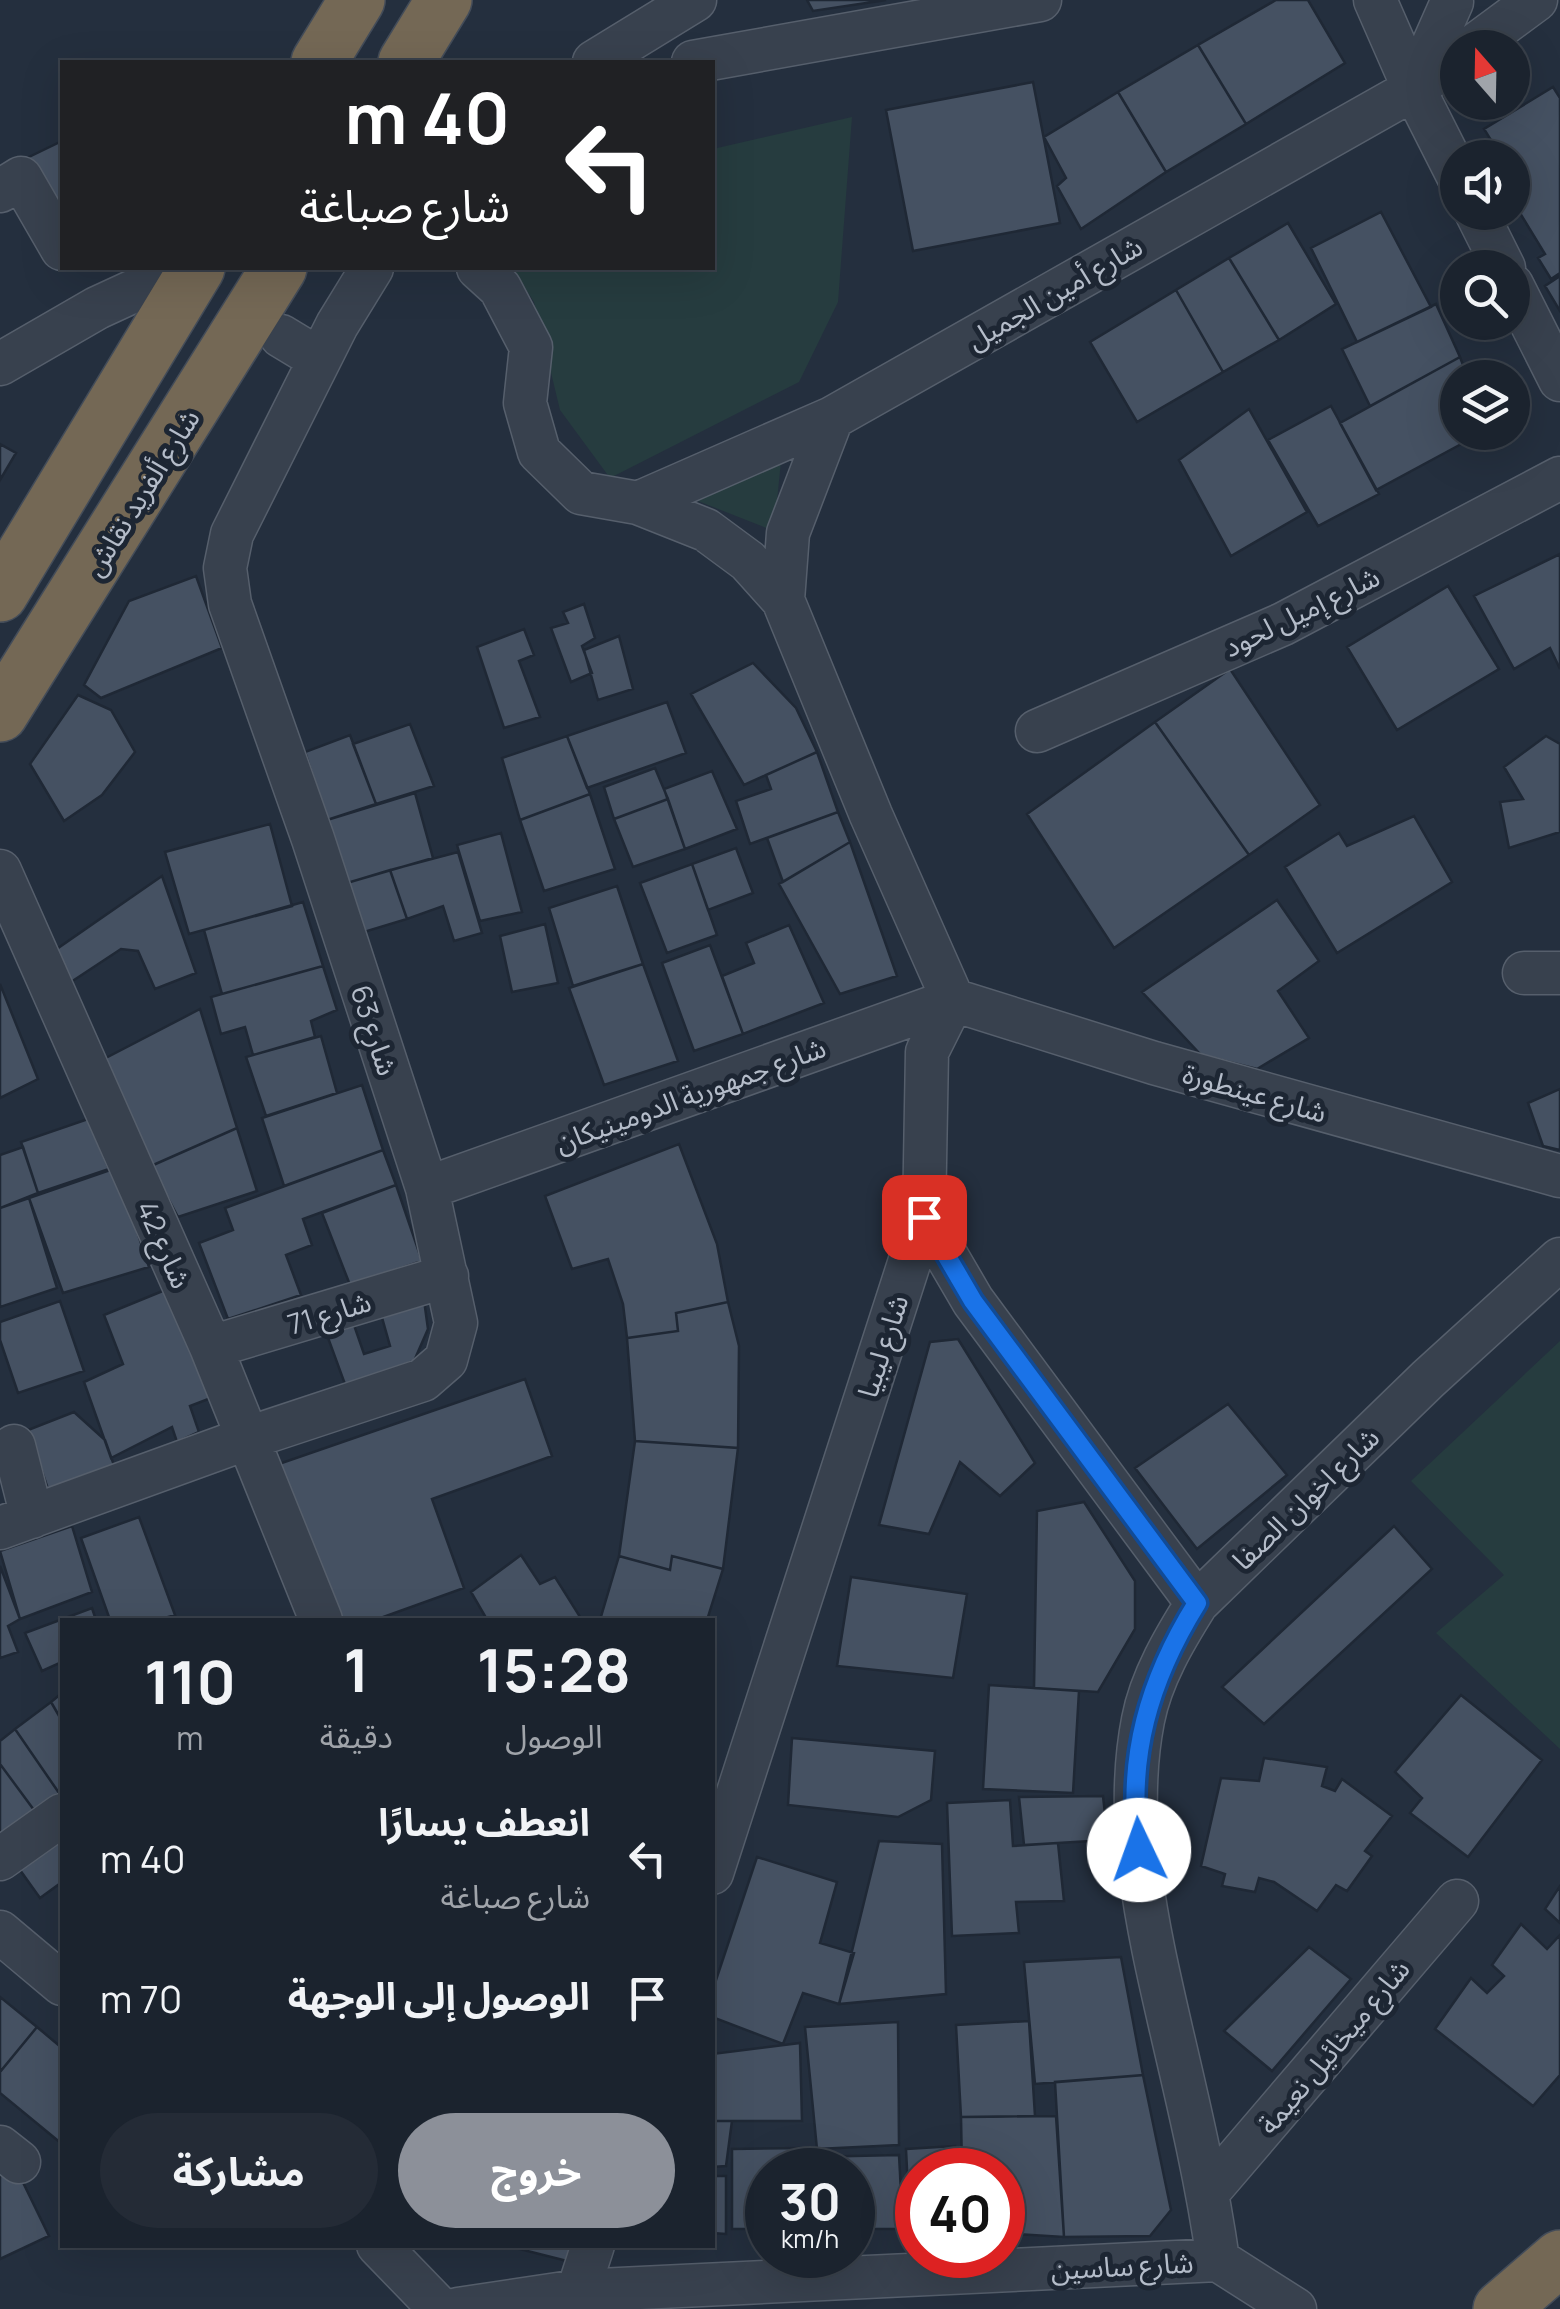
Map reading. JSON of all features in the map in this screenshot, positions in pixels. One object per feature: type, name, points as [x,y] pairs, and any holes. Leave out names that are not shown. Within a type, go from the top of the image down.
[{"type":"highway","points":[[320,60],[357,0]]},
{"type":"highway","points":[[407,60],[444,0]]},
{"type":"highway","name":"شارع ألفريد نقاش","points":[[0,714],[279,270]]},
{"type":"highway","points":[[1,589],[179,272]]},
{"type":"highway","points":[[1501,2309],[1560,2258]]},
{"type":"street","points":[[597,60],[695,0]]},
{"type":"street","points":[[704,60],[1040,0]]},
{"type":"street","points":[[1375,0],[1440,140]]},
{"type":"street","points":[[1495,30],[1536,0]]},
{"type":"street","points":[[1414,89],[1452,2]]},
{"type":"street","name":"شارع أمين الجميل","points":[[638,503],[832,418],[1414,89],[1440,70]]},
{"type":"street","points":[[10,185],[60,248]]},
{"type":"street","points":[[74,270],[97,308]]},
{"type":"street","name":"شارع 63","points":[[16,1523],[248,1438],[423,1380],[446,1360],[456,1323],[427,1188],[313,840],[230,604],[225,568],[232,534],[319,359],[371,270]]},
{"type":"street","points":[[480,270],[500,288],[531,347],[525,403],[540,452],[581,493],[638,503],[706,530],[748,561],[782,600],[953,1000]]},
{"type":"street","points":[[0,364],[97,308],[179,272]]},
{"type":"street","points":[[1530,321],[1560,380]]},
{"type":"street","points":[[281,336],[319,359]]},
{"type":"street","points":[[782,600],[788,533],[832,418]]},
{"type":"street","name":"شارع إميل لحود","points":[[1037,731],[1283,624],[1560,478]]},
{"type":"street","name":"شارع 42","points":[[0,871],[211,1347],[320,1618]]},
{"type":"street","name":"شارع جمهورية الدومينيكان","points":[[427,1188],[953,1000]]},
{"type":"street","name":"شارع عينطورة","points":[[953,1000],[1154,1063],[1560,1176]]},
{"type":"street","name":"شارع ليبيا","points":[[715,1864],[924,1217],[927,1052],[953,1000]]},
{"type":"street","points":[[924,1217],[973,1301],[1197,1603]]},
{"type":"street","name":"شارع اخوان الصفا","points":[[1218,2260],[1209,2192],[1152,1945],[1134,1818],[1143,1718],[1171,1644],[1197,1603],[1428,1379],[1560,1259]]},
{"type":"street","name":"شارع 71","points":[[211,1347],[446,1276]]},
{"type":"street","points":[[14,1446],[16,1523]]},
{"type":"street","points":[[0,1860],[60,1816]]},
{"type":"street","name":"شارع ميخائيل نعيمة","points":[[1209,2192],[1456,1901]]},
{"type":"street","points":[[0,1932],[60,1982]]},
{"type":"street","points":[[381,2248],[440,2309]]},
{"type":"street","points":[[578,2291],[591,2248]]},
{"type":"street","name":"شارع ساسين","points":[[458,2309],[505,2306],[578,2291],[1218,2260],[1295,2309]]},
{"type":"green space","points":[[852,117],[838,302],[799,382],[610,478],[560,410],[534,302],[513,270],[715,270],[715,149]]},
{"type":"green space","points":[[781,461],[774,531],[698,501]]},
{"type":"green space","points":[[1560,1341],[1560,1749],[1436,1633],[1504,1575],[1411,1481]]},
{"type":"building","points":[[807,0],[886,0],[813,11]]},
{"type":"building","points":[[1276,0],[1308,0],[1345,63],[1246,124],[1198,45]]},
{"type":"building","points":[[1198,45],[1246,124],[1166,172],[1118,92]]},
{"type":"building","points":[[1033,82],[1060,223],[913,251],[886,110]]},
{"type":"building","points":[[1553,87],[1560,98],[1560,273],[1551,279],[1538,258],[1545,254],[1530,229],[1530,140],[1491,140],[1484,129],[1499,120],[1530,120],[1530,101]]},
{"type":"building","points":[[1118,92],[1166,172],[1081,229],[1057,186],[1066,178],[1044,137]]},
{"type":"building","points":[[60,142],[60,223],[29,157]]},
{"type":"building","points":[[1381,212],[1431,307],[1357,342],[1311,248]]},
{"type":"building","points":[[1288,223],[1336,304],[1279,340],[1229,258]]},
{"type":"building","points":[[1229,258],[1279,340],[1223,372],[1176,290]]},
{"type":"building","points":[[1560,276],[1560,311],[1545,286]]},
{"type":"building","points":[[1176,290],[1223,372],[1137,422],[1090,342]]},
{"type":"building","points":[[1436,304],[1440,313],[1440,340],[1452,340],[1460,357],[1440,360],[1440,368],[1370,406],[1342,349]]},
{"type":"building","points":[[1440,368],[1440,450],[1450,450],[1376,490],[1340,423]]},
{"type":"building","points":[[1331,406],[1379,494],[1318,526],[1268,440]]},
{"type":"building","points":[[1249,409],[1307,512],[1231,556],[1179,460]]},
{"type":"building","points":[[0,444],[16,453],[0,480]]},
{"type":"building","points":[[1560,554],[1560,669],[1550,648],[1514,669],[1474,596]]},
{"type":"building","points":[[196,576],[222,648],[101,698],[84,685],[129,601]]},
{"type":"building","points":[[1448,586],[1499,669],[1397,730],[1347,647]]},
{"type":"building","points":[[584,604],[595,638],[582,646],[592,673],[571,682],[551,628],[568,623],[563,612]]},
{"type":"building","points":[[524,629],[534,655],[519,661],[540,717],[504,728],[477,647]]},
{"type":"building","points":[[619,636],[633,689],[598,700],[584,650]]},
{"type":"building","points":[[753,663],[796,708],[817,752],[744,785],[691,694]]},
{"type":"building","points":[[1230,669],[1320,805],[1249,855],[1155,722]]},
{"type":"building","points":[[78,695],[111,710],[135,752],[102,795],[64,821],[30,764]]},
{"type":"building","points":[[667,702],[686,753],[587,788],[567,736]]},
{"type":"building","points":[[1155,722],[1249,855],[1114,948],[1027,814]]},
{"type":"building","points":[[410,724],[434,786],[376,804],[353,744]]},
{"type":"building","points":[[350,735],[376,804],[327,820],[305,752]]},
{"type":"building","points":[[567,736],[590,794],[520,820],[502,758]]},
{"type":"building","points":[[1546,736],[1560,744],[1560,832],[1509,848],[1500,802],[1523,799],[1504,767]]},
{"type":"building","points":[[817,752],[838,812],[750,844],[736,801],[771,789],[766,775]]},
{"type":"building","points":[[655,768],[668,799],[614,819],[604,787]]},
{"type":"building","points":[[712,771],[737,829],[685,849],[664,789]]},
{"type":"building","points":[[415,793],[433,858],[347,883],[327,820]]},
{"type":"building","points":[[590,794],[615,869],[544,891],[520,820]]},
{"type":"building","points":[[668,799],[685,849],[633,867],[614,819]]},
{"type":"building","points":[[838,812],[850,842],[783,882],[767,838]]},
{"type":"building","points":[[1414,816],[1452,882],[1337,953],[1285,867],[1339,833],[1347,846]]},
{"type":"building","points":[[270,824],[292,906],[189,934],[165,852]]},
{"type":"building","points":[[501,833],[522,912],[480,921],[457,845]]},
{"type":"building","points":[[850,842],[897,976],[840,994],[779,884]]},
{"type":"building","points":[[736,848],[753,893],[708,910],[692,864]]},
{"type":"building","points":[[458,852],[482,933],[454,941],[443,906],[407,919],[390,870]]},
{"type":"building","points":[[692,864],[717,935],[667,953],[640,883]]},
{"type":"building","points":[[390,870],[407,919],[364,932],[347,883]]},
{"type":"building","points":[[162,876],[196,973],[155,989],[138,951],[121,949],[68,984],[51,953]]},
{"type":"building","points":[[617,886],[643,964],[573,986],[549,908]]},
{"type":"building","points":[[1277,900],[1319,961],[1278,991],[1309,1038],[1257,1069],[1201,1055],[1142,992]]},
{"type":"building","points":[[303,902],[323,966],[222,994],[204,930]]},
{"type":"building","points":[[545,924],[558,983],[512,992],[500,936]]},
{"type":"building","points":[[789,925],[824,1003],[743,1034],[722,976],[754,963],[746,943]]},
{"type":"building","points":[[710,945],[743,1034],[694,1051],[662,963]]},
{"type":"building","points":[[643,964],[678,1061],[604,1085],[569,988]]},
{"type":"building","points":[[323,966],[337,1010],[311,1021],[315,1037],[253,1055],[245,1027],[221,1034],[211,997]]},
{"type":"building","points":[[0,984],[38,1079],[0,1098]]},
{"type":"building","points":[[200,1009],[237,1128],[151,1166],[100,1061]]},
{"type":"building","points":[[321,1036],[337,1093],[266,1116],[246,1057]]},
{"type":"building","points":[[362,1085],[383,1150],[284,1186],[262,1118]]},
{"type":"building","points":[[1560,1089],[1560,1150],[1543,1146],[1528,1103]]},
{"type":"building","points":[[88,1119],[109,1169],[38,1193],[21,1142]]},
{"type":"building","points":[[237,1128],[257,1191],[178,1217],[151,1166]]},
{"type":"building","points":[[679,1144],[717,1244],[728,1302],[676,1313],[678,1331],[627,1338],[623,1304],[608,1259],[572,1269],[545,1196]]},
{"type":"building","points":[[23,1147],[38,1193],[0,1208],[0,1155]]},
{"type":"building","points":[[383,1150],[396,1185],[303,1219],[312,1245],[286,1255],[301,1295],[228,1319],[199,1243],[233,1230],[225,1208]]},
{"type":"building","points":[[116,1168],[149,1267],[63,1293],[29,1198]]},
{"type":"building","points":[[396,1185],[422,1261],[350,1285],[322,1213]]},
{"type":"building","points":[[29,1198],[57,1288],[0,1307],[0,1208]]},
{"type":"building","points":[[170,1288],[211,1398],[190,1406],[199,1432],[177,1442],[172,1427],[111,1458],[84,1382],[123,1364],[104,1315]]},
{"type":"building","points":[[424,1300],[428,1329],[414,1361],[346,1387],[327,1335],[354,1325],[364,1354],[390,1346],[381,1314]]},
{"type":"building","points":[[60,1301],[84,1371],[18,1393],[0,1340],[0,1322]]},
{"type":"building","points":[[728,1302],[739,1346],[738,1448],[635,1441],[627,1338],[678,1331],[676,1313]]},
{"type":"building","points":[[958,1339],[1035,1463],[1000,1496],[960,1462],[929,1534],[879,1525],[930,1342]]},
{"type":"building","points":[[525,1379],[552,1456],[432,1499],[464,1588],[381,1618],[331,1618],[273,1466]]},
{"type":"building","points":[[1228,1404],[1287,1475],[1197,1549],[1135,1468]]},
{"type":"building","points":[[74,1412],[105,1440],[115,1468],[49,1492],[28,1430]]},
{"type":"building","points":[[635,1441],[738,1448],[723,1569],[672,1556],[670,1570],[619,1556]]},
{"type":"building","points":[[1084,1502],[1135,1581],[1135,1629],[1098,1692],[1034,1688],[1037,1511]]},
{"type":"building","points":[[139,1517],[175,1615],[109,1618],[81,1538]]},
{"type":"building","points":[[72,1526],[92,1592],[20,1619],[0,1551]]},
{"type":"building","points":[[1394,1526],[1432,1569],[1264,1724],[1222,1687]]},
{"type":"building","points":[[521,1555],[540,1584],[555,1577],[581,1618],[482,1618],[485,1616],[471,1592]]},
{"type":"building","points":[[619,1556],[670,1570],[672,1556],[723,1569],[708,1618],[601,1618]]},
{"type":"building","points":[[0,1566],[20,1619],[8,1626],[18,1652],[0,1658]]},
{"type":"building","points":[[851,1577],[967,1594],[953,1678],[837,1666]]},
{"type":"building","points":[[92,1608],[95,1618],[65,1618]]},
{"type":"building","points":[[60,1620],[60,1663],[42,1671],[25,1633]]},
{"type":"building","points":[[989,1685],[1079,1691],[1073,1793],[983,1789]]},
{"type":"building","points":[[60,1695],[60,1718],[51,1702]]},
{"type":"building","points":[[1461,1695],[1542,1760],[1468,1857],[1410,1813],[1422,1798],[1395,1772]]},
{"type":"building","points":[[51,1702],[60,1718],[60,1792],[59,1793],[15,1729]]},
{"type":"building","points":[[15,1729],[59,1793],[34,1810],[0,1764],[0,1741]]},
{"type":"building","points":[[792,1738],[935,1751],[931,1800],[898,1817],[788,1805]]},
{"type":"building","points":[[1264,1758],[1327,1767],[1322,1786],[1335,1791],[1342,1779],[1392,1816],[1365,1851],[1372,1856],[1347,1891],[1336,1885],[1317,1911],[1274,1882],[1259,1878],[1255,1892],[1222,1886],[1225,1874],[1201,1866],[1221,1778],[1259,1781]]},
{"type":"building","points":[[0,1764],[34,1810],[0,1837]]},
{"type":"building","points":[[1103,1796],[1108,1840],[1024,1845],[1019,1797]]},
{"type":"building","points":[[1010,1800],[1013,1846],[1058,1843],[1064,1901],[1016,1902],[1019,1933],[952,1936],[947,1803]]},
{"type":"building","points":[[60,1833],[60,1883],[40,1898],[15,1863]]},
{"type":"building","points":[[879,1841],[942,1844],[946,1994],[839,2004]]},
{"type":"building","points":[[757,1857],[837,1882],[820,1943],[854,1953],[839,2004],[803,1993],[783,2044],[715,2018],[715,1983]]},
{"type":"building","points":[[1560,1886],[1560,1923],[1545,1909]]},
{"type":"building","points":[[1521,1924],[1547,1949],[1560,1935],[1560,2075],[1533,2106],[1435,2029],[1471,1978],[1487,1993],[1504,1976],[1492,1965]]},
{"type":"building","points":[[1309,1947],[1351,1979],[1272,2071],[1224,2031]]},
{"type":"building","points":[[1121,1957],[1143,2075],[1035,2084],[1024,1962]]},
{"type":"building","points":[[0,1997],[37,2027],[0,2072]]},
{"type":"building","points":[[1029,2021],[1035,2116],[961,2117],[956,2025]]},
{"type":"building","points":[[898,2022],[899,2145],[817,2148],[805,2027]]},
{"type":"building","points":[[37,2027],[60,2046],[60,2142],[0,2093],[0,2072]]},
{"type":"building","points":[[800,2043],[802,2121],[715,2121],[715,2054]]},
{"type":"building","points":[[1143,2075],[1171,2210],[1150,2236],[1064,2237],[1055,2082]]},
{"type":"building","points":[[1056,2116],[1064,2237],[1025,2234],[1025,2148],[962,2148],[961,2117]]},
{"type":"building","points":[[715,2121],[732,2121],[726,2166],[715,2167]]},
{"type":"building","points":[[732,2149],[745,2149],[745,2229],[732,2229]]},
{"type":"building","points":[[895,2155],[895,2229],[875,2229],[875,2156]]},
{"type":"building","points":[[16,2168],[49,2236],[0,2259],[0,2176]]},
{"type":"building","points":[[715,2176],[726,2176],[726,2234],[715,2233]]},
{"type":"building","points":[[516,2248],[571,2248],[567,2261]]},
{"type":"route","points":[[924,1217],[973,1301],[1197,1603],[1171,1644],[1143,1718],[1134,1818],[1139,1850]]}]
